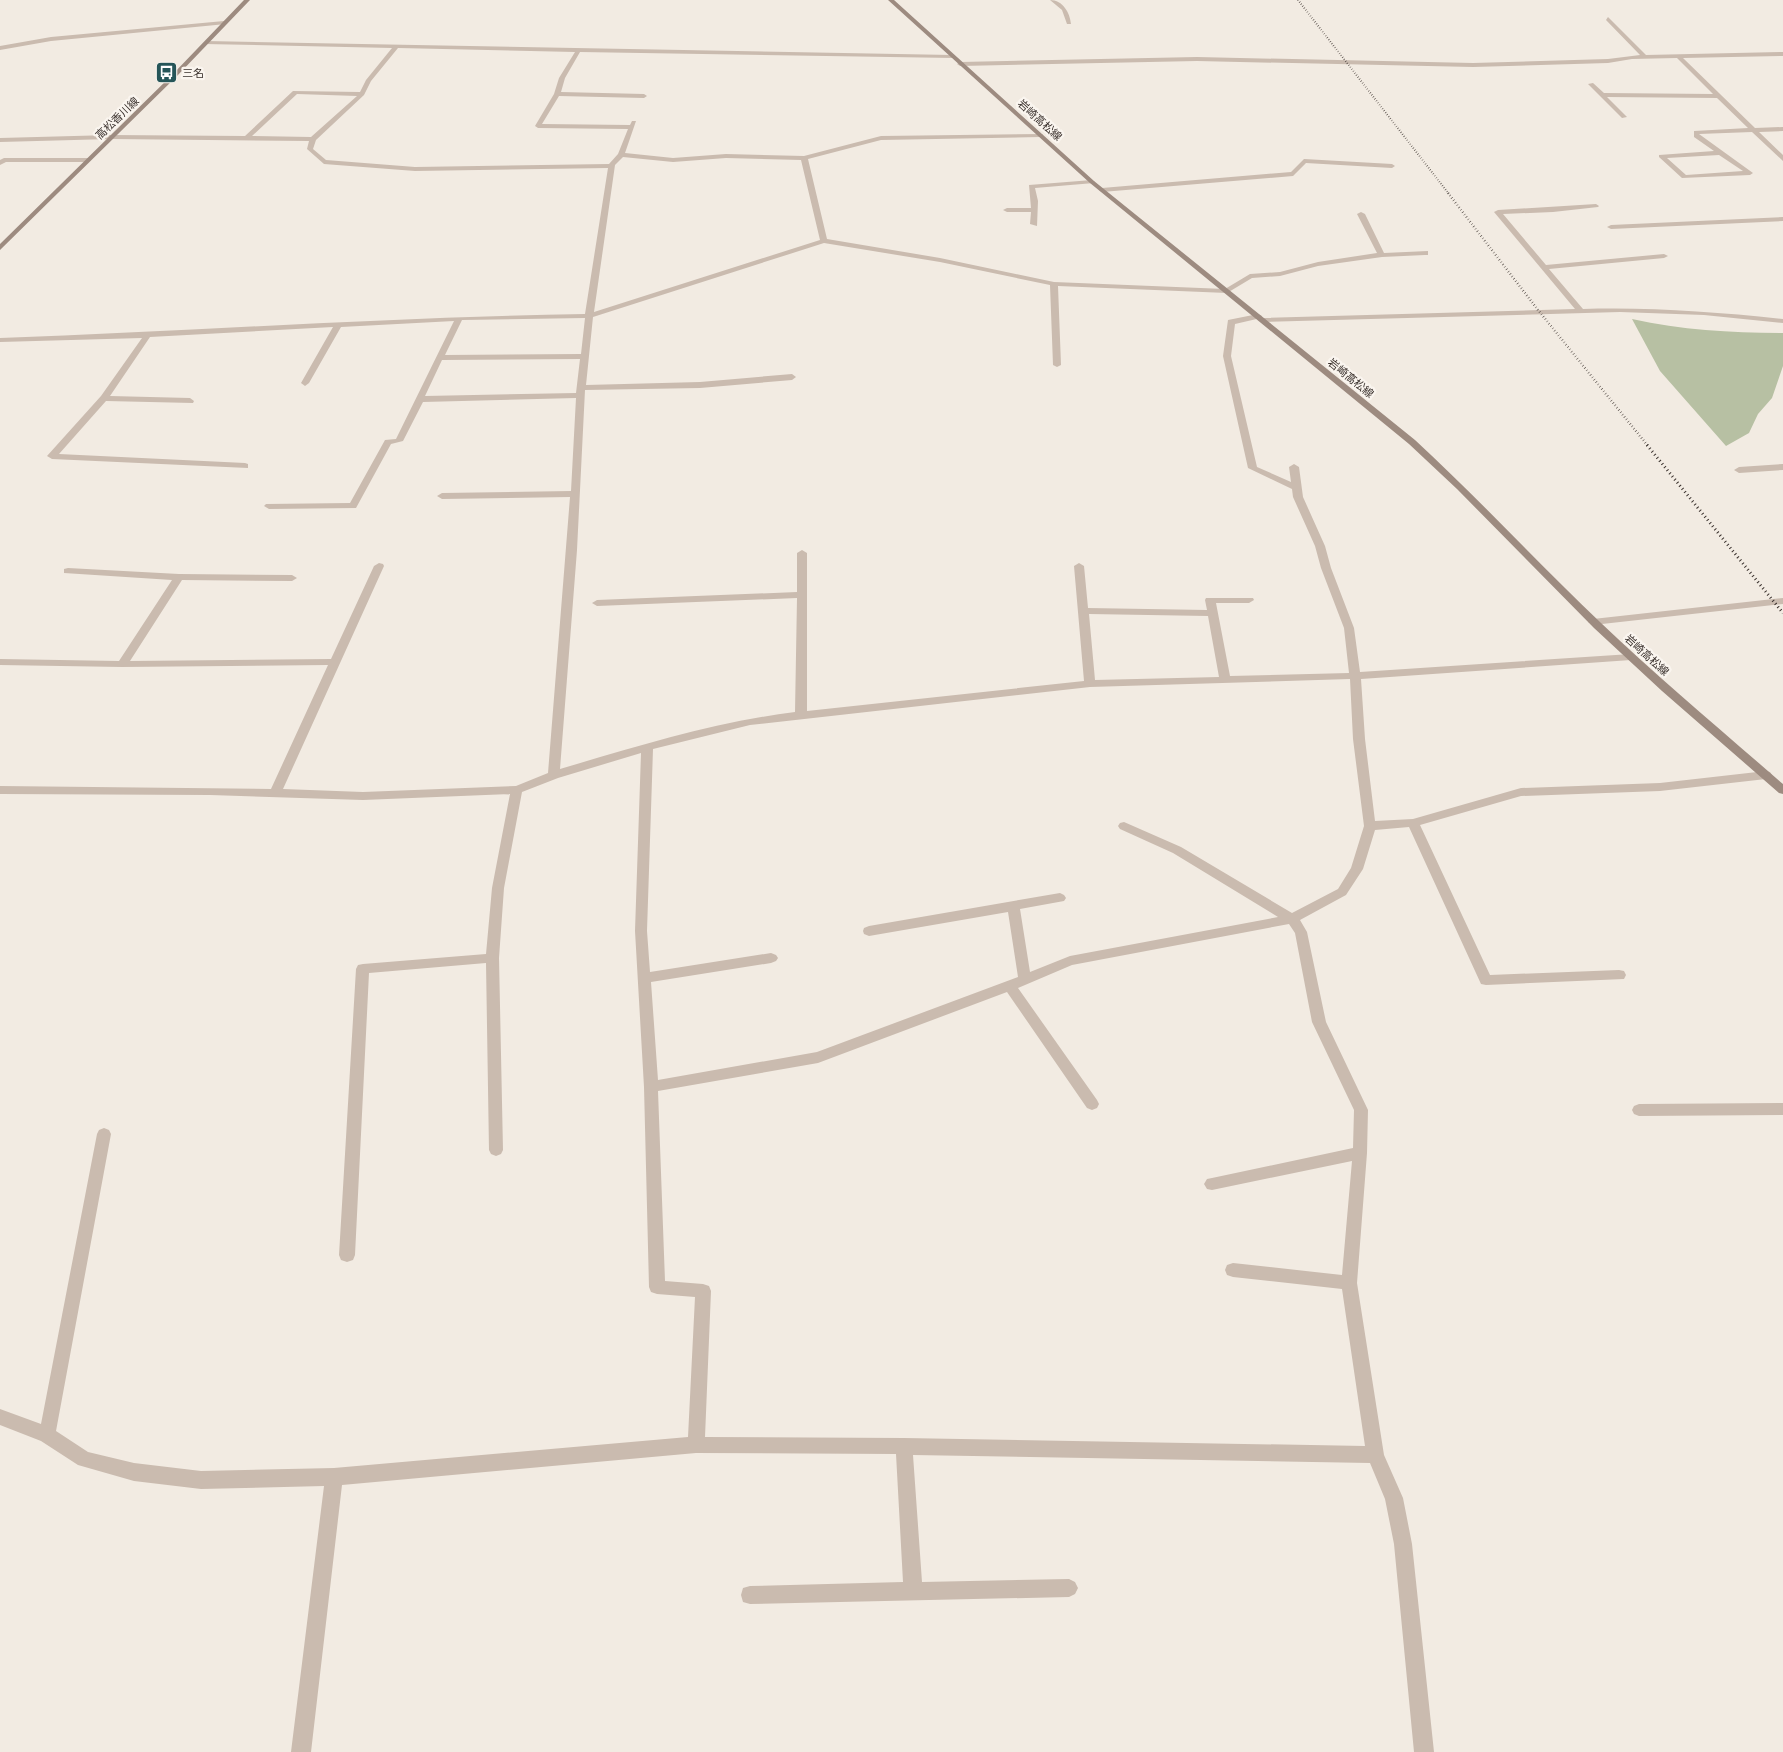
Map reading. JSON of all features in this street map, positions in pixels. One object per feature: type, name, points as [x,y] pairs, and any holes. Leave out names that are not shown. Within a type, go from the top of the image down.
[{"type":"main road","name":"高松香川線","points":[[0,248],[247,0]]},
{"type":"main road","name":"岩崎高松線","points":[[891,0],[1092,182],[1412,442],[1449,475],[1593,622],[1783,790]]},
{"type":"street","points":[[1053,0],[1064,9],[1069,23]]},
{"type":"street","points":[[1608,19],[1644,56]]},
{"type":"street","points":[[0,48],[51,39],[224,23]]},
{"type":"street","points":[[206,43],[952,57]]},
{"type":"street","points":[[396,47],[368,81],[362,94],[313,139],[310,149],[324,162],[415,169],[611,166]]},
{"type":"street","points":[[554,775],[584,356],[611,166],[621,155],[632,124],[538,126],[557,94],[562,78],[578,51]]},
{"type":"street","points":[[960,64],[1197,59],[1473,65],[1608,62],[1632,56],[1783,54]]},
{"type":"street","points":[[1678,56],[1783,159]]},
{"type":"street","points":[[1591,84],[1624,117]]},
{"type":"street","points":[[246,138],[295,92],[362,94]]},
{"type":"street","points":[[557,94],[644,96]]},
{"type":"street","points":[[1602,95],[1718,96]]},
{"type":"street","points":[[1721,153],[1661,156],[1684,177],[1750,173],[1721,153],[1696,136],[1696,132],[1783,129]]},
{"type":"street","points":[[621,155],[673,160],[726,156],[804,158],[881,138],[1040,136]]},
{"type":"street","points":[[0,140],[111,137],[313,139]]},
{"type":"street","points":[[804,158],[810,186],[820,216],[824,241]]},
{"type":"street","points":[[0,163],[4,160],[88,160]]},
{"type":"street","points":[[1102,190],[1293,174],[1304,160],[1392,166]]},
{"type":"street","points":[[1034,224],[1035,210],[1032,186],[1092,182]]},
{"type":"street","points":[[1580,310],[1498,212],[1596,206]]},
{"type":"street","points":[[1007,210],[1035,210]]},
{"type":"street","points":[[1361,214],[1382,255]]},
{"type":"street","points":[[1611,227],[1783,219]]},
{"type":"street","points":[[0,340],[148,335],[459,318],[589,316],[824,241],[940,260],[1054,284],[1226,291],[1250,276],[1280,274],[1318,264],[1382,255],[1425,253]]},
{"type":"street","points":[[1544,267],[1664,256]]},
{"type":"street","points":[[1054,284],[1058,366]]},
{"type":"street","points":[[1297,488],[1253,468],[1227,356],[1231,322],[1260,318],[1580,310],[1704,313],[1783,321]]},
{"type":"street","points":[[269,506],[353,506],[388,442],[399,441],[459,318]]},
{"type":"street","points":[[304,383],[338,325]]},
{"type":"street","points":[[148,335],[104,398],[52,456],[245,466]]},
{"type":"street","points":[[439,358],[584,356]]},
{"type":"street","points":[[420,399],[700,385],[792,377]]},
{"type":"street","points":[[104,398],[190,401]]},
{"type":"street","points":[[651,1087],[818,1057],[1010,986],[1070,961],[1292,919],[1342,892],[1357,869],[1370,826],[1359,739],[1355,676],[1349,628],[1326,568],[1320,546],[1298,497],[1294,467]]},
{"type":"street","points":[[1739,470],[1783,467]]},
{"type":"street","points":[[442,496],[575,494]]},
{"type":"street","points":[[801,715],[802,553]]},
{"type":"street","points":[[276,793],[379,566]]},
{"type":"street","points":[[1079,566],[1090,684]]},
{"type":"street","points":[[68,571],[179,577],[292,578]]},
{"type":"street","points":[[122,664],[179,577]]},
{"type":"street","points":[[597,603],[803,595]]},
{"type":"street","points":[[1225,679],[1210,600],[1249,600]]},
{"type":"street","points":[[1593,622],[1783,601]]},
{"type":"street","points":[[1083,610],[1212,613]]},
{"type":"street","points":[[0,790],[210,791],[363,796],[517,790],[554,775],[647,747],[750,721],[1090,684],[1355,676],[1631,657]]},
{"type":"street","points":[[0,662],[122,664],[335,662]]},
{"type":"street","points":[[647,747],[641,930],[651,1087],[657,1287],[703,1291],[696,1445]]},
{"type":"street","points":[[1370,826],[1413,823],[1522,792],[1660,787],[1766,775]]},
{"type":"street","points":[[496,1150],[492,958],[498,888],[517,790]]},
{"type":"street","points":[[1413,823],[1486,980],[1619,975]]},
{"type":"street","points":[[1124,826],[1177,850],[1292,919],[1301,932],[1319,1022],[1361,1110],[1360,1153],[1349,1283],[1375,1455],[1394,1498],[1403,1544],[1424,1752]]},
{"type":"street","points":[[869,930],[1060,898]]},
{"type":"street","points":[[1013,905],[1025,980]]},
{"type":"street","points":[[347,1255],[363,969],[492,958]]},
{"type":"street","points":[[644,978],[771,958]]},
{"type":"street","points":[[1010,986],[1092,1104]]},
{"type":"street","points":[[1638,1110],[1781,1112]]},
{"type":"street","points":[[47,1435],[104,1134]]},
{"type":"street","points":[[1212,1184],[1360,1153]]},
{"type":"street","points":[[1234,1270],[1349,1283]]},
{"type":"street","points":[[0,1417],[47,1435],[84,1459],[134,1472],[201,1480],[334,1477],[696,1445],[904,1446],[1375,1455]]},
{"type":"street","points":[[904,1446],[913,1591]]},
{"type":"street","points":[[301,1752],[334,1477]]},
{"type":"street","points":[[750,1595],[1069,1588]]},
{"type":"green space","points":[[1632,319],[1707,330],[1783,333],[1783,366],[1772,398],[1758,414],[1749,433],[1726,446],[1660,371]]},
{"type":"railway","points":[[1298,0],[1449,194]]},
{"type":"railway","points":[[1448,193],[1538,310],[1648,446]]},
{"type":"railway","points":[[1647,445],[1783,613]]},
{"type":"place","name":"三名","points":[[166,73]]}]
